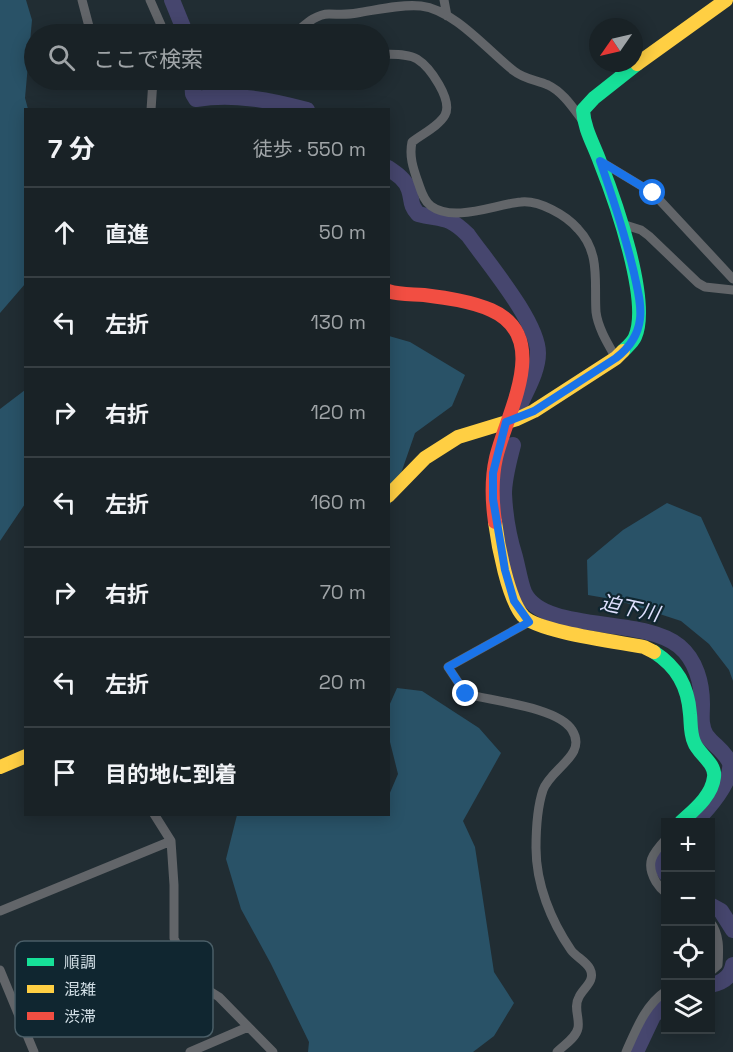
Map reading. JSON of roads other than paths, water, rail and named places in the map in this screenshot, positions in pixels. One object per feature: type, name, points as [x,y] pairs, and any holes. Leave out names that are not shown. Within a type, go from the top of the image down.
[{"type":"street","points":[[82,0],[88,24]]},
{"type":"street","points":[[150,0],[159,24]]},
{"type":"street","points":[[444,0],[447,16]]},
{"type":"street","points":[[390,494],[426,458],[458,437],[534,411],[616,358],[634,339],[640,318],[639,297],[622,224],[584,123],[583,110],[594,98],[726,0]]},
{"type":"street","points":[[306,24],[328,14],[342,15],[423,6],[447,16],[493,51],[514,72],[561,94],[584,123]]},
{"type":"street","points":[[390,55],[417,59],[428,68],[444,93],[447,109],[444,117],[412,142],[410,153],[424,198],[431,206],[444,211],[470,212],[523,201],[538,204],[578,228],[589,244],[593,256],[597,283],[596,313],[604,336],[616,358]]},
{"type":"street","points":[[151,108],[152,90]]},
{"type":"street","points":[[600,161],[653,193],[733,279]]},
{"type":"street","points":[[622,224],[641,230],[649,236],[698,283],[705,287],[733,290]]},
{"type":"street","points":[[390,291],[429,296],[495,312],[510,322],[521,339],[523,351],[518,388],[506,422],[493,473],[493,499],[501,549],[514,601],[529,622],[546,628],[644,647],[659,653],[670,662],[683,679],[688,693],[695,745],[714,771],[714,780],[703,800],[685,818]]},
{"type":"street","points":[[529,622],[448,667],[466,694],[538,710],[559,718],[571,728],[577,741],[574,753],[551,775],[543,789],[537,817],[537,868],[555,926],[573,953],[590,969],[592,976],[578,998],[576,1010],[578,1028],[573,1038],[557,1052]]},
{"type":"street","points":[[0,767],[24,757]]},
{"type":"street","points":[[155,816],[171,841],[175,941]]},
{"type":"street","points":[[0,911],[171,841]]},
{"type":"street","points":[[661,845],[655,850],[650,861],[650,873],[661,890]]},
{"type":"street","points":[[715,927],[719,952],[718,965],[715,968]]},
{"type":"street","points":[[0,970],[15,1006]]},
{"type":"street","points":[[213,993],[273,1052]]},
{"type":"street","points":[[626,1052],[641,1019],[661,994]]},
{"type":"street","points":[[190,1052],[248,1027]]},
{"type":"street","points":[[28,1037],[34,1052]]},
{"type":"waterway","name":"迫下川","points":[[172,0],[182,24]]},
{"type":"waterway","name":"迫下川","points":[[193,90],[196,99],[252,98],[299,108]]},
{"type":"waterway","name":"迫下川","points":[[390,169],[406,183],[412,205],[418,214],[450,221],[468,235],[530,325],[536,340],[538,360],[520,405]]},
{"type":"waterway","name":"迫下川","points":[[513,445],[504,488],[506,518],[524,592],[535,605],[551,614],[572,620],[643,631],[663,637],[679,646],[694,665],[701,688],[704,731],[730,763],[730,770],[723,786],[699,818]]},
{"type":"waterway","name":"迫下川","points":[[715,908],[721,911],[733,930]]},
{"type":"waterway","name":"迫下川","points":[[715,984],[725,979],[733,965]]},
{"type":"waterway","name":"迫下川","points":[[636,1052],[653,1016],[661,1007]]}]
